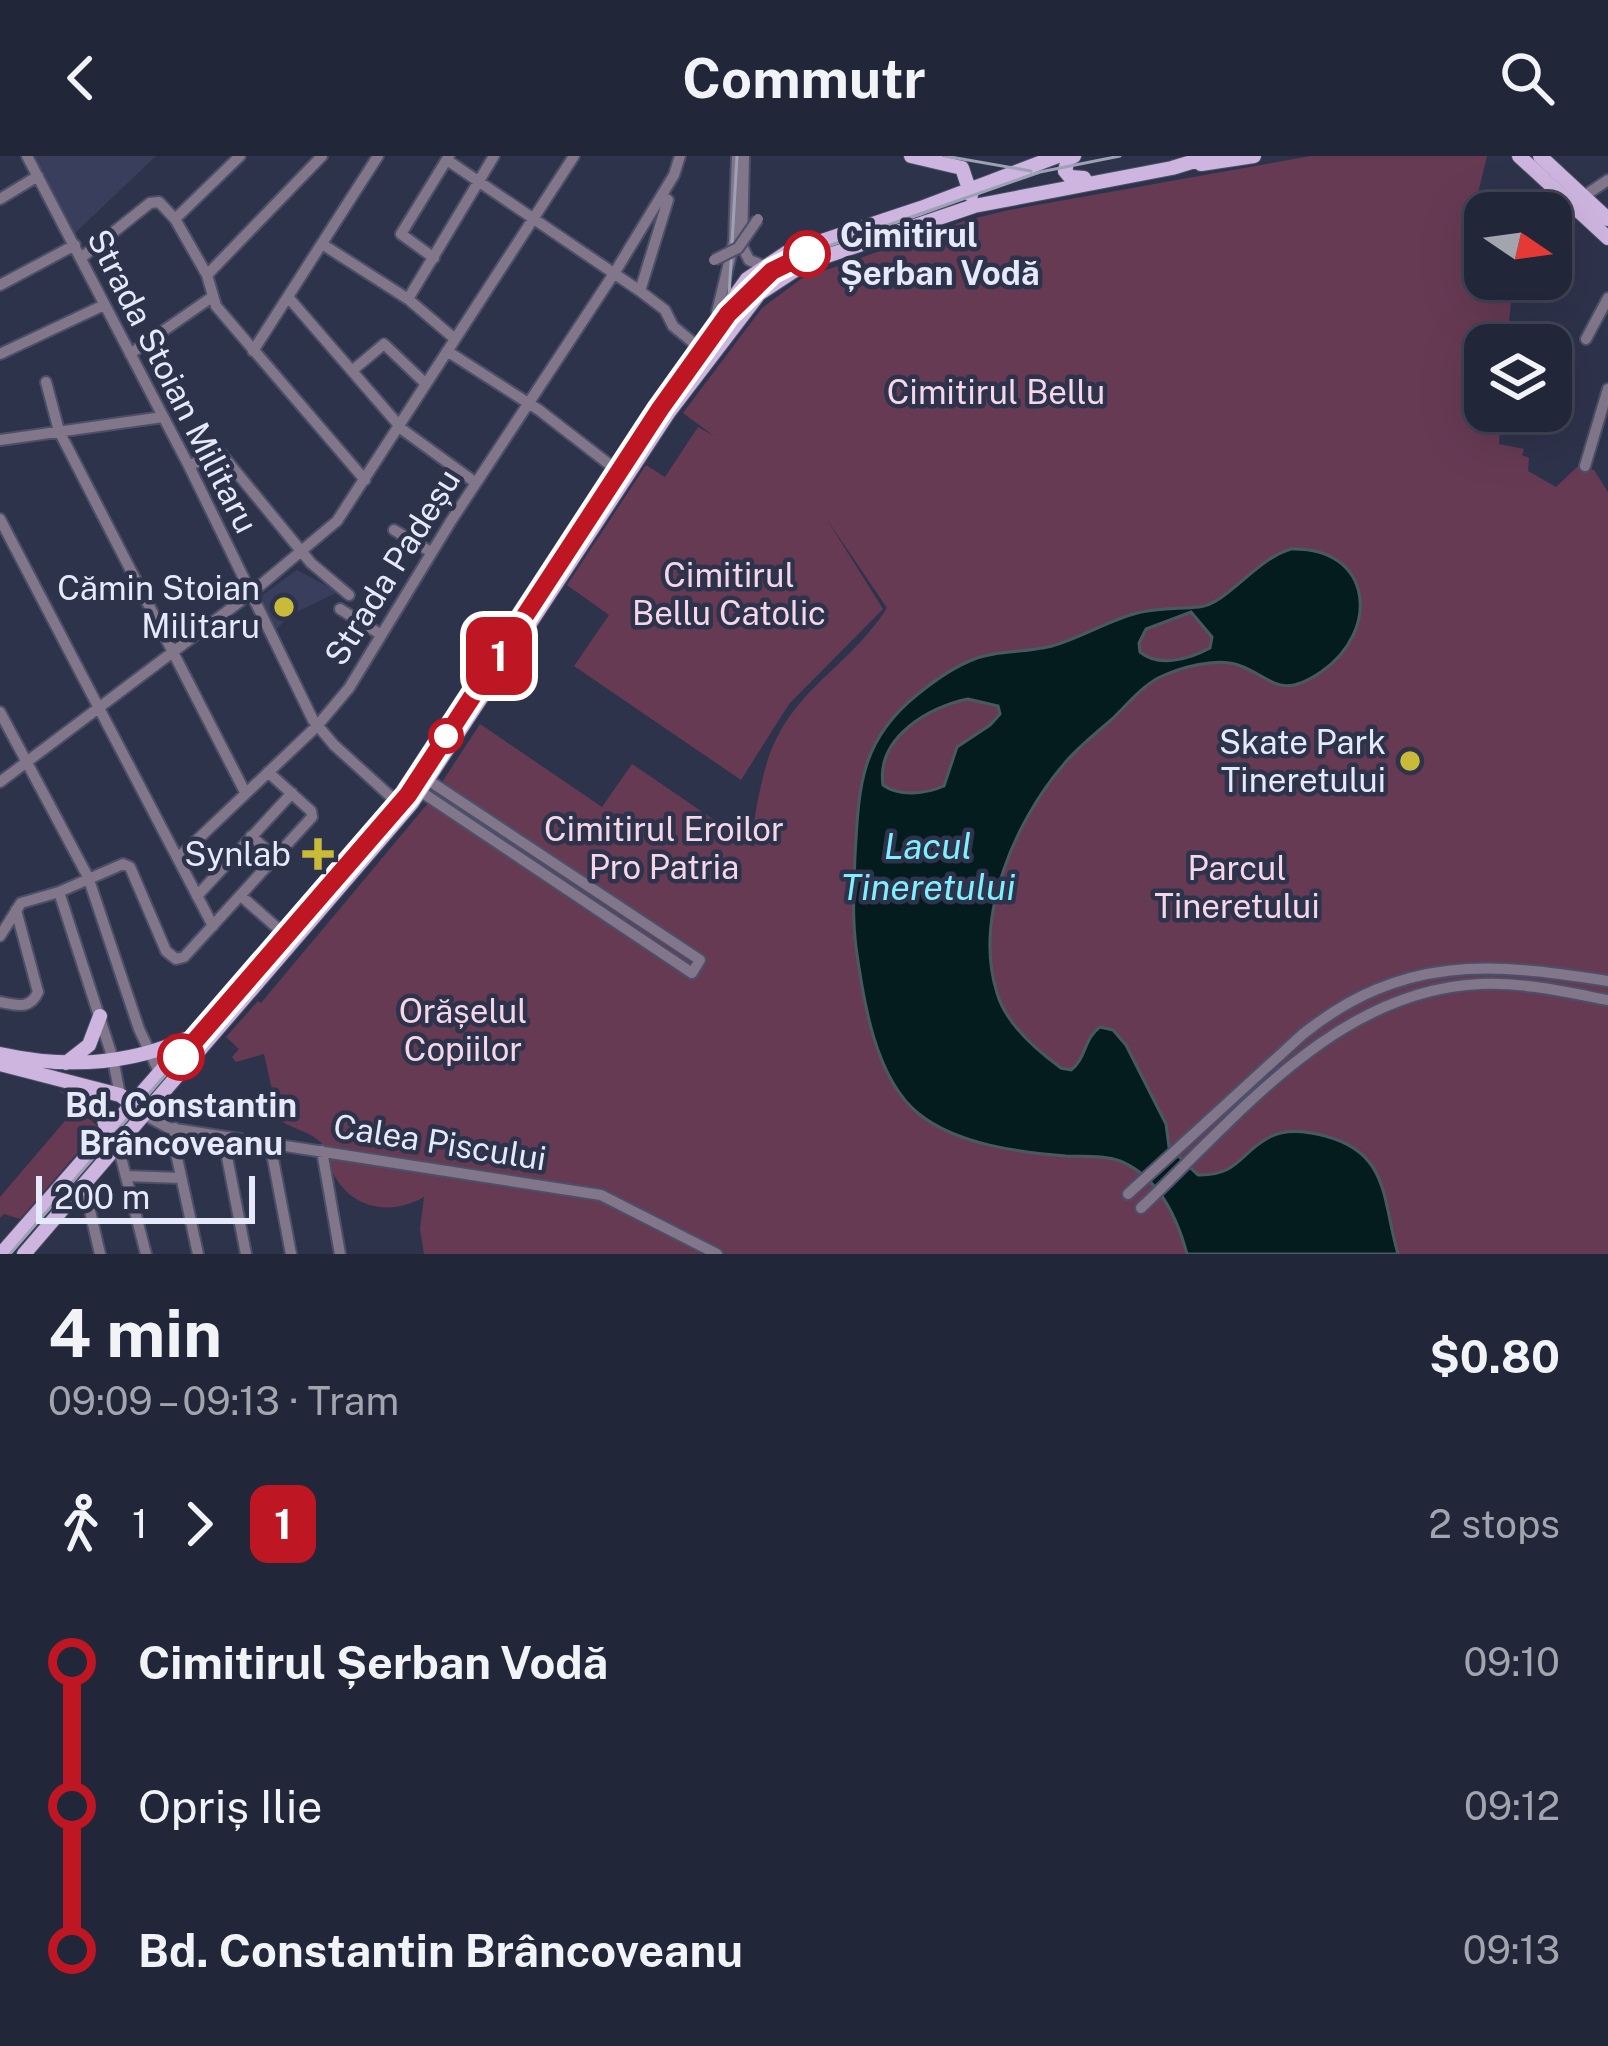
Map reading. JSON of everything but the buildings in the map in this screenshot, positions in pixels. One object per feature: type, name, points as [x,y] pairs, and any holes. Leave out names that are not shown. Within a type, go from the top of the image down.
[{"type":"main road","points":[[911,156],[964,170],[972,198]]},
{"type":"main road","points":[[1,1254],[283,933],[424,786],[647,445],[748,304],[800,266],[972,198],[1058,156]]},
{"type":"main road","points":[[1074,156],[1066,164],[1070,177],[1112,178]]},
{"type":"main road","points":[[1172,168],[1211,156]]},
{"type":"main road","points":[[24,1254],[118,1146],[133,1104],[172,1084],[401,806],[614,468],[742,285],[764,266],[799,248],[951,197],[972,198],[1254,156]]},
{"type":"main road","points":[[1519,156],[1608,238]]},
{"type":"main road","points":[[1540,156],[1608,219]]},
{"type":"main road","points":[[949,164],[956,176],[951,197]]},
{"type":"main road","points":[[60,1065],[89,1046],[100,1016]]},
{"type":"main road","points":[[0,1054],[60,1065],[148,1052],[190,1037]]},
{"type":"main road","points":[[0,1064],[133,1104]]},
{"type":"main road","points":[[70,1082],[99,1105],[107,1122],[106,1134]]},
{"type":"street","name":"Strada Stoian Militaru","points":[[27,156],[189,466],[317,726],[401,806]]},
{"type":"street","points":[[175,219],[240,156]]},
{"type":"street","points":[[207,274],[322,156]]},
{"type":"street","points":[[253,350],[378,156]]},
{"type":"street","points":[[408,299],[494,156]]},
{"type":"street","points":[[0,782],[250,594],[337,521],[574,156]]},
{"type":"street","name":"Strada Padeșu","points":[[178,858],[317,726],[349,688],[431,552],[662,196],[680,156]]},
{"type":"street","points":[[741,156],[742,246],[749,260],[764,266]]},
{"type":"street","points":[[713,322],[727,284],[741,156]]},
{"type":"street","points":[[434,258],[401,234],[448,158],[640,291],[665,310],[673,326],[696,345]]},
{"type":"street","points":[[0,199],[38,176]]},
{"type":"street","points":[[1583,196],[1608,180]]},
{"type":"street","name":"Strada Padeșu","points":[[640,291],[668,200],[662,196]]},
{"type":"street","points":[[81,258],[159,202],[175,219],[207,274],[212,297],[364,480]]},
{"type":"street","points":[[714,260],[738,248],[758,219]]},
{"type":"street","points":[[322,244],[408,299],[455,339]]},
{"type":"street","points":[[0,285],[75,245]]},
{"type":"street","points":[[130,354],[212,297]]},
{"type":"street","points":[[288,297],[399,424],[476,483]]},
{"type":"street","points":[[1586,339],[1608,298]]},
{"type":"street","points":[[0,354],[104,305]]},
{"type":"street","points":[[353,370],[385,344],[425,384]]},
{"type":"street","points":[[448,351],[614,468]]},
{"type":"street","points":[[46,382],[59,431],[245,792]]},
{"type":"street","points":[[1585,466],[1608,388]]},
{"type":"street","points":[[0,440],[164,417]]},
{"type":"street","points":[[189,466],[219,451],[314,566],[349,595]]},
{"type":"street","points":[[0,519],[213,926]]},
{"type":"street","points":[[394,530],[431,552]]},
{"type":"street","points":[[340,609],[380,634]]},
{"type":"street","points":[[0,712],[88,877],[148,1052],[159,1073],[172,1084]]},
{"type":"street","points":[[0,936],[25,902],[124,864],[130,867],[166,951],[173,958],[184,957],[312,814],[268,772]]},
{"type":"street","points":[[424,786],[700,960],[698,968],[692,973],[424,786]]},
{"type":"street","points":[[197,896],[292,794]]},
{"type":"street","points":[[251,836],[276,858]]},
{"type":"street","points":[[59,892],[113,1059],[133,1104]]},
{"type":"street","points":[[241,896],[283,933]]},
{"type":"street","points":[[0,1002],[23,1006],[38,992],[16,910]]},
{"type":"street","points":[[1511,984],[1512,967]]},
{"type":"street","points":[[1128,1194],[1323,1018],[1384,986],[1428,971],[1512,967],[1608,981]]},
{"type":"street","points":[[1428,971],[1430,990]]},
{"type":"street","points":[[1141,1208],[1336,1031],[1395,1001],[1430,990],[1511,984],[1608,1000]]},
{"type":"street","points":[[1264,1067],[1276,1081]]},
{"type":"street","name":"Calea Piscului","points":[[133,1104],[160,1126],[175,1129],[601,1195],[717,1254]]},
{"type":"street","points":[[175,1129],[198,1254]]},
{"type":"street","points":[[1196,1131],[1208,1144]]},
{"type":"street","points":[[228,1137],[227,1157],[247,1254]]},
{"type":"street","points":[[270,1143],[291,1254]]},
{"type":"street","points":[[118,1146],[146,1254]]},
{"type":"street","points":[[328,1152],[340,1254]]},
{"type":"street","points":[[126,1176],[181,1178]]},
{"type":"street","points":[[84,1185],[100,1254]]},
{"type":"shaded area","points":[[33,156],[156,156],[74,234]]},
{"type":"shaded area","name":"Cămin Stoian Militaru","points":[[297,570],[338,592],[290,615],[274,632],[257,599]]},
{"type":"green space","name":"Parcul Tineretului","points":[[1311,156],[1487,156],[1478,192],[1464,192],[1464,300],[1511,300],[1509,324],[1464,324],[1464,432],[1500,432],[1499,444],[1524,449],[1528,471],[1556,487],[1577,467],[1594,470],[1608,492],[1608,1254],[424,1254],[420,1229],[424,1197],[384,1207],[347,1192],[321,1142],[271,1113],[273,1094],[264,1054],[236,1062],[232,1057],[239,1049],[226,1037],[261,1003],[429,802],[480,724],[602,807],[632,764],[754,847],[762,781],[784,726],[887,608],[826,518],[883,609],[789,704],[741,780],[574,666],[609,615],[567,585],[646,465],[665,477],[698,427],[714,436],[683,413],[762,308],[801,279],[964,221]]},
{"type":"green space","points":[[59,1090],[96,1114],[92,1121],[99,1128],[20,1219],[4,1214],[0,1218],[0,1197],[76,1108]]},
{"type":"water","name":"Lacul Tineretului","points":[[1291,549],[1318,552],[1339,562],[1352,576],[1359,594],[1359,615],[1340,655],[1321,672],[1295,685],[1276,684],[1238,665],[1219,662],[1176,671],[1139,692],[1069,758],[1029,813],[995,902],[991,964],[1007,1015],[1032,1045],[1061,1068],[1071,1070],[1076,1065],[1100,1027],[1113,1030],[1126,1045],[1166,1124],[1169,1147],[1198,1175],[1222,1172],[1260,1143],[1290,1131],[1325,1136],[1362,1154],[1380,1181],[1398,1254],[1187,1254],[1164,1200],[1134,1168],[1107,1158],[990,1145],[952,1133],[919,1114],[904,1099],[882,1059],[863,990],[854,912],[858,808],[874,747],[899,711],[937,680],[972,660],[1052,646],[1137,613],[1210,604]],"holes":[[[1191,612],[1212,637],[1210,648],[1165,661],[1140,652],[1146,629]],[[968,699],[998,706],[1000,714],[957,747],[944,786],[913,793],[883,785],[883,768],[896,739],[922,717]]]},
{"type":"tram line","points":[[728,314],[737,156]]},
{"type":"tram line","points":[[945,156],[1031,171]]},
{"type":"tram line","points":[[10,1254],[408,795],[660,409],[753,287],[789,261],[834,244],[1040,172],[1120,156]]},
{"type":"tram line","name":"1","points":[[181,1057],[408,795],[660,409],[728,314],[772,271],[807,254]]},
{"type":"place","name":"Cimitirul Șerban Vodă","points":[[807,254]]},
{"type":"place","name":"Cămin Stoian Militaru","points":[[284,607]]},
{"type":"place","name":"Skate Park Tineretului","points":[[1410,761]]},
{"type":"place","name":"Synlab","points":[[318,854]]},
{"type":"place","name":"Bd. Constantin Brâncoveanu","points":[[181,1057]]},
{"type":"park label","name":"Cimitirul Bellu","points":[[996,392]]},
{"type":"park label","name":"Cimitirul Bellu Catolic","points":[[729,594]]},
{"type":"park label","name":"Cimitirul Eroilor Pro Patria","points":[[664,848]]},
{"type":"park label","name":"Orășelul Copiilor","points":[[463,1030]]}]
